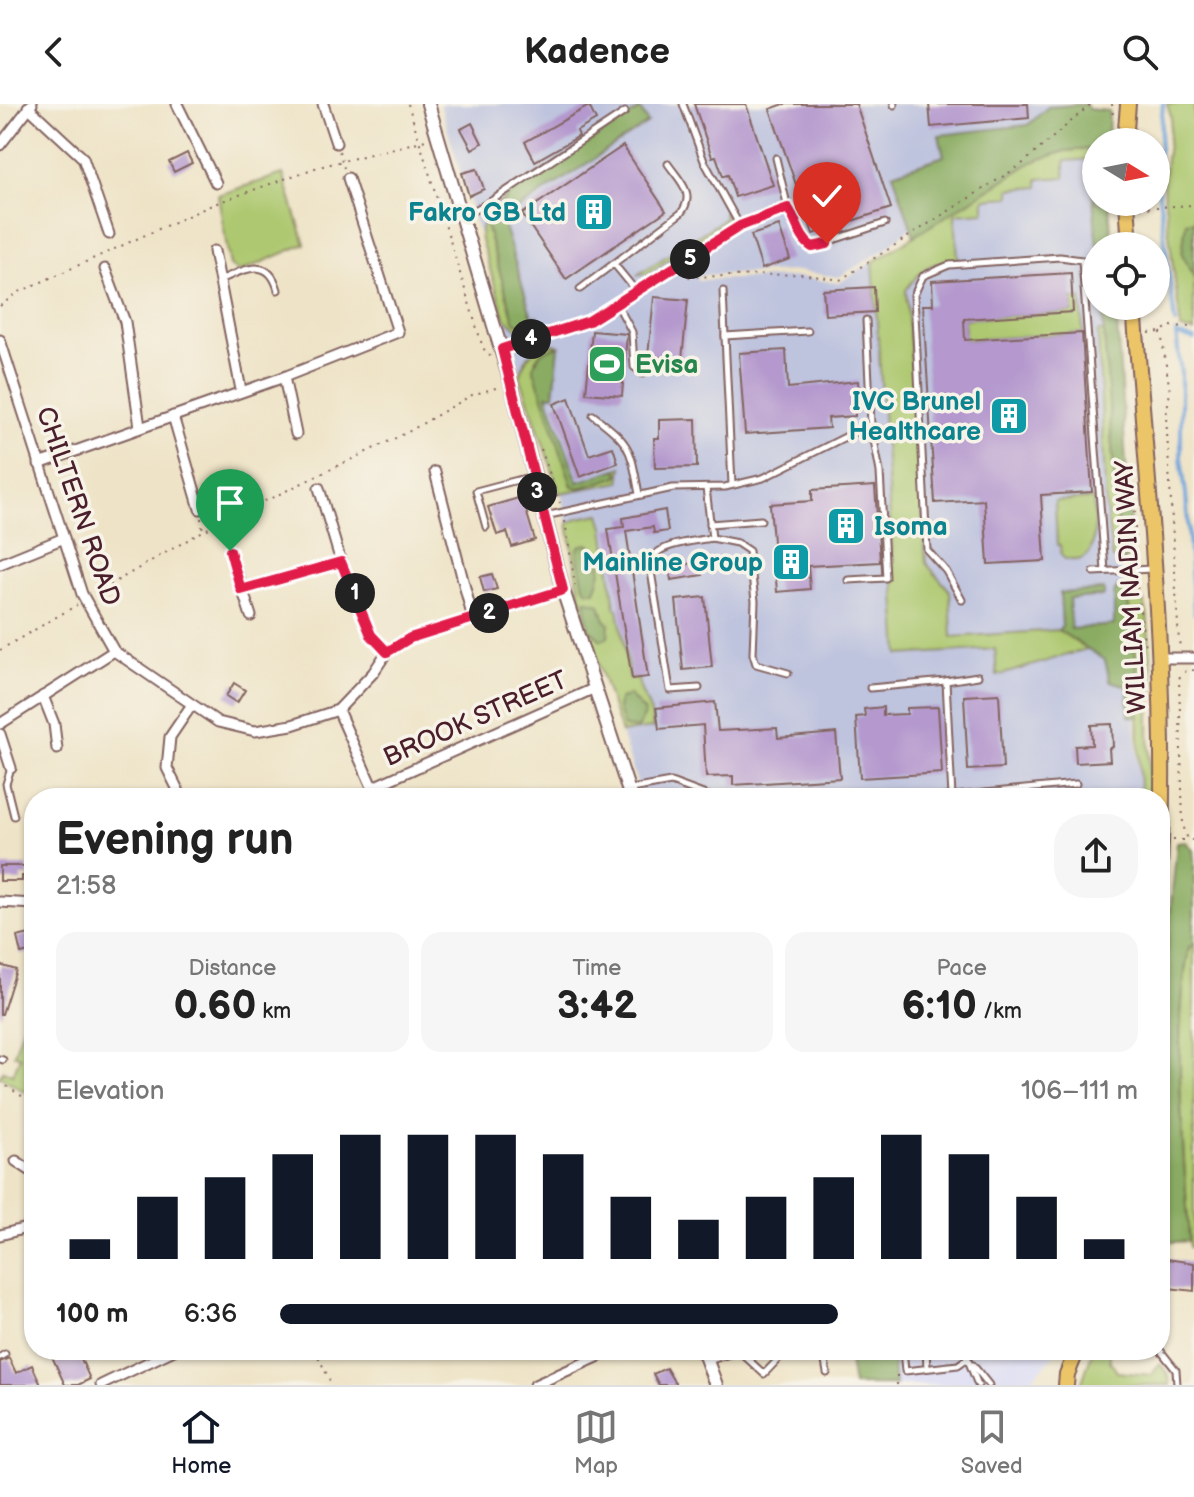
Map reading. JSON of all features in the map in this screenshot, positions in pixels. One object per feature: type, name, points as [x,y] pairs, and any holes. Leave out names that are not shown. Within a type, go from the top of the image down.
[{"type":"main road","points":[[1126,128],[1128,104]]},
{"type":"main road","name":"WILLIAM NADIN WAY","points":[[1135,320],[1161,658],[1163,788]]},
{"type":"main road","points":[[1050,1385],[1066,1380],[1073,1360]]},
{"type":"street","points":[[177,104],[216,183]]},
{"type":"street","points":[[323,104],[336,143]]},
{"type":"street","points":[[428,104],[502,349],[543,516],[570,590],[595,688],[628,788]]},
{"type":"street","points":[[0,145],[30,106],[83,158],[109,234]]},
{"type":"street","points":[[39,464],[284,377],[398,332],[348,178]]},
{"type":"street","points":[[214,251],[241,390]]},
{"type":"street","points":[[105,269],[125,322],[140,427]]},
{"type":"street","name":"CHILTERN ROAD","points":[[0,340],[85,600],[114,651],[218,722],[255,731],[292,725],[338,710],[373,673],[387,652],[410,638],[570,590]]},
{"type":"street","points":[[284,377],[296,434]]},
{"type":"street","points":[[173,416],[200,509]]},
{"type":"street","points":[[435,472],[473,619]]},
{"type":"street","points":[[319,488],[341,562],[371,635],[387,652]]},
{"type":"street","points":[[0,564],[64,538]]},
{"type":"street","points":[[230,551],[251,616]]},
{"type":"street","points":[[241,590],[341,562]]},
{"type":"street","points":[[0,724],[114,651]]},
{"type":"street","points":[[1161,658],[1194,658]]},
{"type":"street","name":"BROOK STREET","points":[[338,710],[373,787],[595,688]]},
{"type":"street","points":[[43,696],[54,724],[57,749]]},
{"type":"street","points":[[177,788],[167,768],[170,737],[191,706]]},
{"type":"street","points":[[0,734],[11,768]]},
{"type":"street","points":[[0,902],[24,903]]},
{"type":"street","points":[[16,1161],[24,1166]]},
{"type":"street","points":[[0,1235],[24,1229]]},
{"type":"street","points":[[101,1385],[153,1360]]},
{"type":"street","points":[[535,1385],[591,1360]]},
{"type":"street","points":[[707,1360],[716,1385]]},
{"type":"lane","points":[[683,104],[704,161],[740,226]]},
{"type":"lane","points":[[462,217],[625,112]]},
{"type":"lane","points":[[776,158],[788,208],[803,241],[812,247],[885,223]]},
{"type":"lane","points":[[580,289],[681,213],[688,204],[689,193],[668,164]]},
{"type":"lane","points":[[502,349],[589,321],[740,226],[788,208]]},
{"type":"lane","points":[[962,600],[946,571],[927,550],[914,295],[923,276],[949,265],[1060,257],[1082,260],[1105,571]]},
{"type":"lane","points":[[614,264],[637,292]]},
{"type":"lane","points":[[220,280],[258,268],[266,269],[275,277],[278,290]]},
{"type":"lane","points":[[723,291],[732,485]]},
{"type":"lane","points":[[617,304],[632,332],[634,367],[643,374]]},
{"type":"lane","points":[[848,580],[886,578],[880,472],[871,424],[866,320]]},
{"type":"lane","points":[[725,336],[808,331]]},
{"type":"lane","points":[[593,415],[627,445],[639,494]]},
{"type":"lane","points":[[543,516],[673,488],[706,488],[763,478],[871,424]]},
{"type":"lane","points":[[486,527],[476,491],[533,476]]},
{"type":"lane","points":[[706,488],[712,538]]},
{"type":"lane","points":[[710,524],[761,520]]},
{"type":"lane","points":[[699,688],[670,690],[651,558],[656,552],[685,542],[712,538],[737,543],[749,551],[755,601],[753,654],[756,664],[788,673]]},
{"type":"lane","points":[[1094,572],[1153,569]]},
{"type":"lane","points":[[870,688],[978,676]]},
{"type":"lane","points":[[946,681],[952,788]]},
{"type":"lane","points":[[11,768],[6,784],[14,816]]},
{"type":"lane","points":[[650,788],[671,782],[687,788]]},
{"type":"lane","points":[[1052,788],[1076,784]]},
{"type":"lane","points":[[749,1360],[764,1374],[777,1360]]},
{"type":"lane","points":[[825,1360],[827,1373]]},
{"type":"lane","points":[[904,1360],[905,1371],[958,1365],[965,1360]]},
{"type":"lane","points":[[927,1360],[927,1368]]},
{"type":"lane","points":[[969,1360],[978,1385]]},
{"type":"lane","points":[[970,1360],[989,1385]]},
{"type":"lane","points":[[1168,1360],[1176,1370],[1177,1385]]},
{"type":"path","points":[[408,104],[483,348],[492,359]]},
{"type":"path","points":[[681,265],[689,277],[801,274],[840,280],[1021,165],[1091,104]]},
{"type":"path","points":[[0,306],[17,293],[214,204],[342,160],[439,137]]},
{"type":"path","points":[[336,143],[348,178]]},
{"type":"path","points":[[1170,205],[1194,205]]},
{"type":"path","points":[[105,269],[109,234]]},
{"type":"path","points":[[1194,327],[1169,326],[1161,332],[1170,392],[1166,415],[1179,643],[1194,647]]},
{"type":"path","points":[[0,650],[203,531],[408,432],[472,395],[511,383]]},
{"type":"path","points":[[563,512],[570,590]]},
{"type":"path","points":[[1188,840],[1183,825],[1179,678],[1184,672],[1194,670]]},
{"type":"path","points":[[1173,840],[1194,840]]},
{"type":"path","points":[[0,1082],[24,1098]]},
{"type":"path","points":[[320,1360],[332,1385]]},
{"type":"shaded area","points":[[440,104],[1082,104],[1035,149],[911,227],[885,249],[839,277],[797,271],[700,275],[696,280],[799,277],[839,283],[1032,162],[1087,109],[1095,108],[1097,128],[1082,128],[1082,216],[1099,216],[1102,232],[1082,232],[1082,320],[1110,320],[1139,788],[639,788],[588,629],[562,493],[526,392]]},
{"type":"shaded area","points":[[893,1360],[1050,1360],[1025,1385],[895,1385]]},
{"type":"green space","points":[[1086,104],[1088,109],[1109,111],[1108,128],[1082,128],[1082,150],[1065,151],[1032,162],[914,236],[893,173],[944,156],[939,135],[1028,125],[1048,107]]},
{"type":"green space","points":[[1167,104],[1194,104],[1194,221],[1186,223],[1194,276],[1194,332],[1181,329],[1167,216],[1170,216],[1171,117]]},
{"type":"green space","points":[[640,109],[648,123],[502,220],[532,317],[538,316],[539,320],[526,330],[514,320],[485,222],[515,189]]},
{"type":"green space","points":[[1082,150],[1082,160],[1065,161],[1065,177],[1038,179],[1038,187],[1010,189],[1010,197],[984,199],[984,212],[955,214],[958,260],[928,267],[906,290],[926,563],[950,591],[952,637],[1058,630],[1087,649],[997,676],[995,649],[899,655],[873,262],[1032,162],[1065,151]]},
{"type":"green space","points":[[283,174],[305,244],[239,272],[230,266],[218,195]]},
{"type":"green space","points":[[515,189],[485,222],[514,320],[526,330],[519,330],[505,318],[480,237],[487,215]]},
{"type":"green space","points":[[724,211],[729,220],[647,274],[637,275],[724,219]]},
{"type":"green space","points":[[1095,216],[1110,216],[1111,232],[1096,232]]},
{"type":"green space","points":[[1194,221],[1194,276],[1182,254],[1186,222]]},
{"type":"green space","points":[[1073,299],[1081,299],[1083,333],[965,340],[964,319],[1073,312]]},
{"type":"green space","points":[[1103,320],[1117,320],[1132,556],[1124,561],[1118,530]]},
{"type":"green space","points":[[1098,332],[1104,332],[1118,530],[1124,561],[1113,559],[1106,508]]},
{"type":"green space","points":[[554,344],[559,346],[541,352],[535,360],[572,486],[616,477],[619,474],[617,469],[622,467],[620,482],[560,493],[520,376],[524,362],[531,354]]},
{"type":"green space","points":[[559,346],[554,395],[547,395],[578,482],[617,469],[619,474],[580,488],[572,486],[533,367],[541,352]]},
{"type":"green space","points":[[1093,499],[1094,530],[1090,550],[1085,557],[1077,560],[1065,559],[1060,545],[1057,545],[1055,501]]},
{"type":"green space","points":[[600,514],[630,679],[638,679],[651,712],[653,728],[621,733],[585,624],[568,523]]},
{"type":"green space","points":[[587,544],[598,552],[600,558],[600,578],[595,591],[584,587],[577,552],[579,546]]},
{"type":"green space","points":[[1118,587],[1126,587],[1137,664],[1139,717],[1129,716],[1128,686],[1110,681],[1105,660],[1058,630],[1062,627],[1060,593],[1104,590],[1104,596],[1069,599],[1071,629],[1114,625],[1114,593]]},
{"type":"green space","points":[[1126,587],[1143,600],[1147,613],[1153,678],[1149,716],[1150,788],[1140,788],[1137,664]]},
{"type":"green space","points":[[585,600],[600,604],[609,624],[608,637],[601,640],[589,629]]},
{"type":"green space","points":[[629,695],[645,712],[638,729],[624,727],[618,710],[619,700]]},
{"type":"green space","points":[[1185,841],[1193,850],[1194,861],[1194,946],[1189,947],[1184,983],[1180,1057],[1189,1241],[1170,1242],[1170,915],[1177,842]]},
{"type":"green space","points":[[1189,946],[1194,946],[1194,1248],[1189,1247],[1180,1059]]},
{"type":"green space","points":[[24,1024],[24,1091],[0,1076],[3,1071],[13,1074],[20,1057],[14,1054]]},
{"type":"green space","points":[[849,1360],[893,1360],[895,1385],[853,1385]]},
{"type":"green space","points":[[1090,1360],[1110,1360],[1117,1372],[1151,1375],[1160,1364],[1168,1373],[1170,1385],[1081,1385]]},
{"type":"building","points":[[694,104],[746,104],[773,185],[735,197],[728,175],[723,176],[716,156],[712,157]]},
{"type":"building","points":[[784,104],[856,104],[891,208],[813,234],[770,109]]},
{"type":"building","points":[[929,104],[1028,104],[1029,118],[931,127]]},
{"type":"building","points":[[589,106],[596,120],[577,131],[579,136],[535,161],[525,142]]},
{"type":"building","points":[[472,123],[482,143],[472,149],[461,129]]},
{"type":"building","name":"Fakro GB Ltd","points":[[623,146],[666,211],[566,279],[522,214]]},
{"type":"building","points":[[187,153],[192,163],[174,172],[169,162]]},
{"type":"building","points":[[477,169],[484,189],[469,196],[462,173]]},
{"type":"building","points":[[779,226],[790,259],[762,269],[751,235]]},
{"type":"building","name":"IVC Brunel Healthcare","points":[[1071,273],[1073,312],[964,319],[965,340],[1082,333],[1092,492],[1041,495],[1045,561],[988,564],[984,500],[935,503],[923,305],[933,305],[932,281]]},
{"type":"building","points":[[874,287],[875,312],[825,315],[823,290]]},
{"type":"building","points":[[654,297],[688,300],[682,359],[648,356]]},
{"type":"building","name":"Evisa","points":[[592,331],[627,334],[622,396],[586,393]]},
{"type":"building","points":[[786,350],[788,388],[858,381],[860,408],[855,409],[855,416],[828,418],[829,428],[745,434],[739,353]]},
{"type":"building","points":[[569,398],[589,455],[613,447],[618,463],[580,477],[554,404]]},
{"type":"building","points":[[696,419],[697,467],[655,468],[654,438],[659,438],[659,420]]},
{"type":"building","points":[[875,486],[880,562],[808,566],[810,589],[777,592],[770,504],[812,501],[812,490]]},
{"type":"building","points":[[522,497],[535,540],[512,547],[507,532],[497,535],[488,507]]},
{"type":"building","points":[[665,510],[668,531],[654,533],[653,527],[626,531],[648,677],[632,679],[608,529],[624,527],[623,518]]},
{"type":"building","points":[[701,562],[703,575],[671,580],[669,567]]},
{"type":"building","points":[[492,574],[497,589],[484,592],[480,577]]},
{"type":"building","points":[[705,597],[712,667],[683,670],[676,600]]},
{"type":"building","points":[[234,683],[245,690],[237,703],[226,696]]},
{"type":"building","points":[[999,694],[1003,768],[968,770],[964,696]]},
{"type":"building","points":[[715,702],[718,731],[777,728],[778,738],[836,733],[840,778],[733,785],[733,776],[706,777],[703,725],[659,729],[656,708]]},
{"type":"building","points":[[883,707],[883,715],[907,714],[907,708],[938,707],[942,773],[860,778],[856,717],[865,716],[864,709]]},
{"type":"building","points":[[1112,724],[1110,761],[1076,763],[1075,746],[1092,745],[1091,725]]},
{"type":"building","points":[[0,866],[24,866],[22,881],[0,881]]},
{"type":"building","points":[[24,935],[24,953],[21,954],[17,937]]},
{"type":"building","points":[[0,965],[16,970],[2,1014],[0,1014]]},
{"type":"building","points":[[1170,1259],[1194,1263],[1194,1291],[1170,1288]]},
{"type":"building","points":[[9,1358],[16,1373],[32,1365],[41,1385],[0,1385],[0,1362]]},
{"type":"building","points":[[54,1360],[81,1360],[90,1379],[78,1385],[65,1385]]},
{"type":"building","points":[[666,1368],[676,1385],[659,1385],[653,1374]]},
{"type":"waterway","points":[[1163,104],[1157,179],[1175,323]]},
{"type":"waterway","points":[[1176,333],[1181,374],[1181,458],[1194,613]]},
{"type":"waterway","points":[[1177,335],[1194,339]]},
{"type":"place","name":"Fakro GB Ltd","points":[[594,212]]},
{"type":"place","name":"Evisa","points":[[607,364]]},
{"type":"place","name":"IVC Brunel Healthcare","points":[[1009,416]]},
{"type":"place","name":"Isoma","points":[[846,526]]},
{"type":"place","name":"Mainline Group","points":[[791,562]]},
{"type":"route","points":[[230,551],[241,590],[341,562],[371,635],[387,652],[410,638],[563,590],[502,349],[589,321],[740,226],[788,208],[803,241],[812,247],[827,244]]}]
